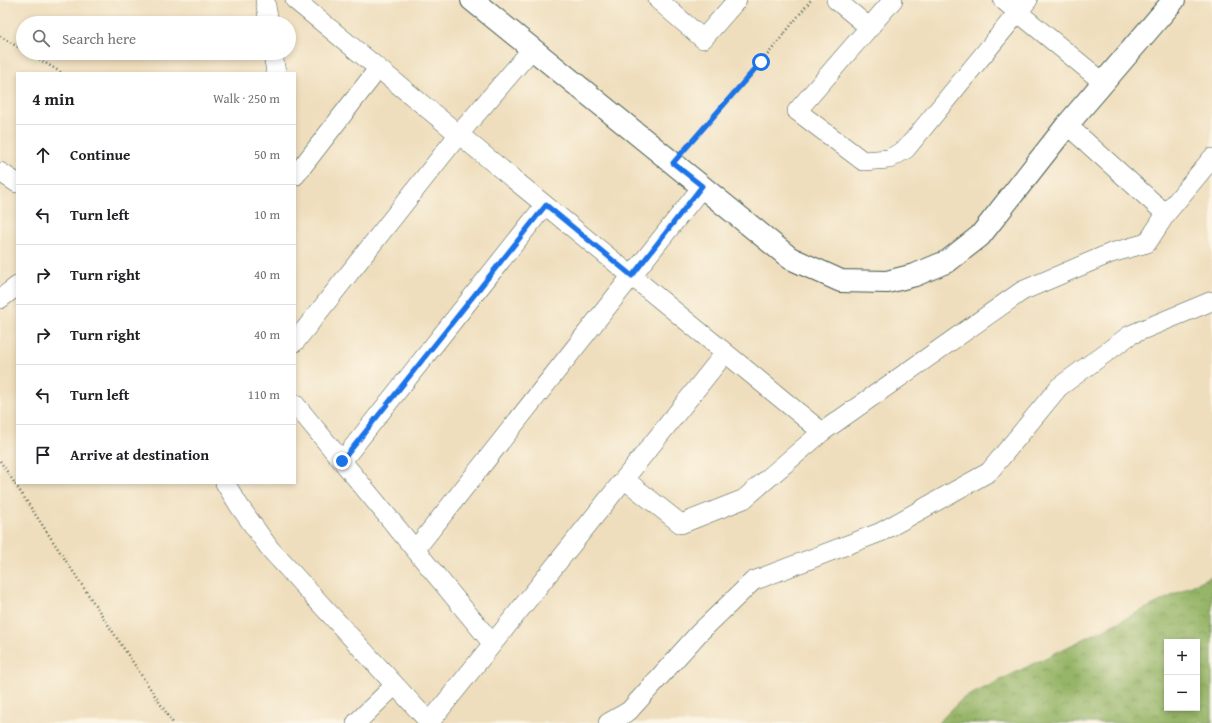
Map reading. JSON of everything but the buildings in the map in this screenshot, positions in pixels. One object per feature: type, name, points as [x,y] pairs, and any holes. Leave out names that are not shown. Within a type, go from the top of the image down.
[{"type":"street","points":[[265,0],[268,16]]},
{"type":"street","points":[[295,0],[822,432]]},
{"type":"street","points":[[472,0],[790,258],[841,281],[887,282],[915,275],[948,261],[980,236],[1067,126],[1174,0]]},
{"type":"street","points":[[658,0],[703,39],[737,0]]},
{"type":"street","points":[[836,0],[870,28]]},
{"type":"street","points":[[893,0],[797,111],[863,161],[889,159],[906,149],[1023,6]]},
{"type":"street","points":[[1003,0],[1023,6],[1104,83]]},
{"type":"street","points":[[296,341],[459,134],[532,49]]},
{"type":"street","points":[[274,60],[276,72]]},
{"type":"street","points":[[296,175],[378,69]]},
{"type":"street","points":[[1067,126],[1166,214]]},
{"type":"street","points":[[624,479],[680,524],[744,499],[822,432],[1022,291],[1111,253],[1147,243],[1166,214],[1212,158]]},
{"type":"street","points":[[0,172],[16,182]]},
{"type":"street","points":[[415,550],[702,186]]},
{"type":"street","points":[[342,461],[546,205]]},
{"type":"street","points":[[0,299],[16,287]]},
{"type":"street","points":[[608,723],[629,711],[699,633],[752,581],[881,532],[989,472],[1059,387],[1130,335],[1212,301]]},
{"type":"street","points":[[226,484],[270,549],[430,723],[725,353]]},
{"type":"street","points":[[296,405],[492,644]]},
{"type":"street","points":[[356,723],[395,685]]},
{"type":"path","points":[[673,163],[761,62],[811,0]]},
{"type":"path","points":[[0,36],[16,46]]},
{"type":"path","points":[[41,60],[60,72]]},
{"type":"path","points":[[0,461],[173,723]]},
{"type":"green space","points":[[1212,576],[1212,723],[938,723],[962,699]]},
{"type":"route","points":[[342,461],[546,205],[632,276],[702,186],[673,163],[761,62]]}]
